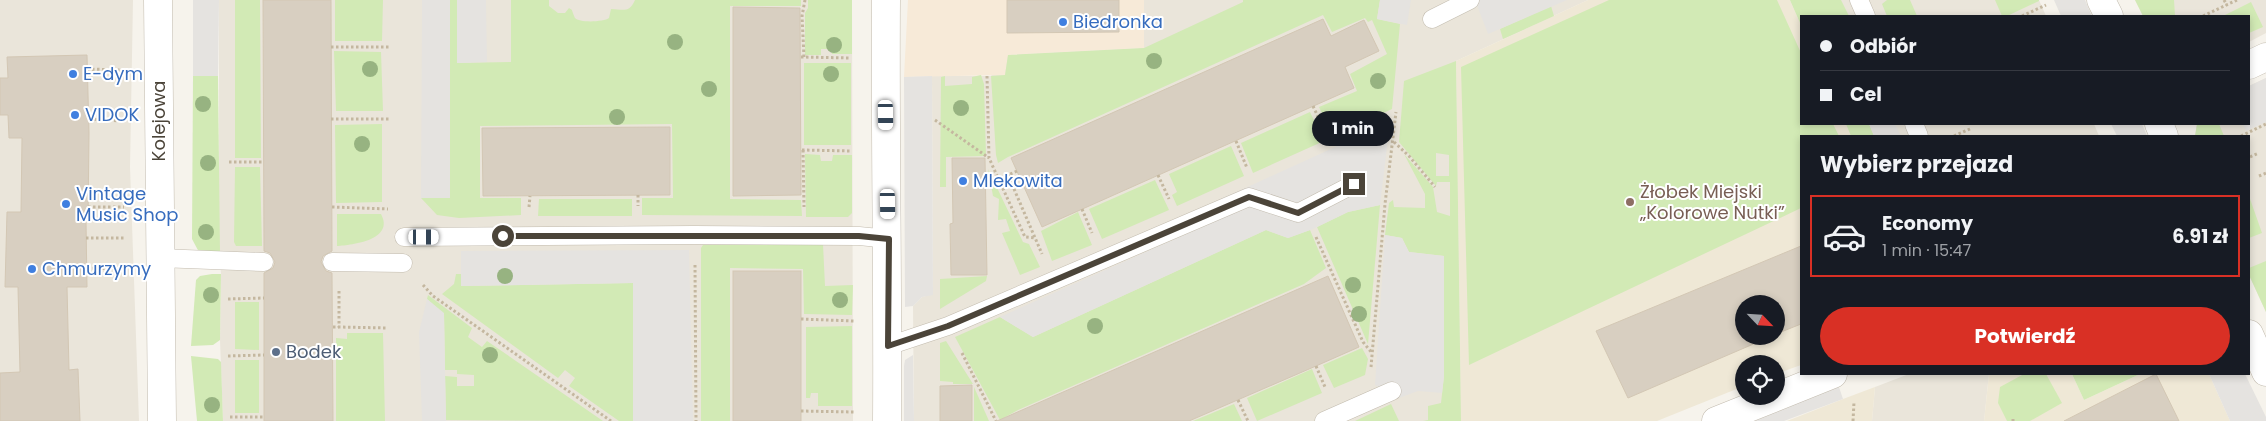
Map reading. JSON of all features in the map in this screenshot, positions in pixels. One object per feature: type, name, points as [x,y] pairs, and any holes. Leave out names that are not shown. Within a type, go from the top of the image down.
[{"type":"street","name":"Kolejowa","points":[[158,0],[162,421]]},
{"type":"street","points":[[886,0],[889,239],[887,421]]},
{"type":"street","points":[[2101,0],[2108,15]]},
{"type":"street","points":[[2250,65],[2266,57]]},
{"type":"street","points":[[2250,336],[2266,372]]},
{"type":"street","points":[[1716,421],[1831,375]]},
{"type":"lane","points":[[1432,19],[1470,0]]},
{"type":"lane","points":[[1859,0],[1866,15]]},
{"type":"lane","points":[[888,346],[948,326],[1249,197],[1298,213],[1354,184]]},
{"type":"lane","points":[[404,237],[694,235],[859,236],[889,239]]},
{"type":"lane","points":[[159,258],[264,262]]},
{"type":"lane","points":[[332,262],[403,264]]},
{"type":"lane","points":[[1324,421],[1392,391]]},
{"type":"path","points":[[805,0],[802,16],[802,57],[859,58]]},
{"type":"path","points":[[2224,0],[2226,5]]},
{"type":"path","points":[[2205,15],[2237,0]]},
{"type":"path","points":[[2024,15],[2046,5]]},
{"type":"path","points":[[331,47],[389,48]]},
{"type":"path","points":[[87,69],[122,70]]},
{"type":"path","points":[[988,76],[989,158],[1025,237],[1035,238]]},
{"type":"path","points":[[1313,106],[1331,144]]},
{"type":"path","points":[[1370,371],[1385,204],[1396,112]]},
{"type":"path","points":[[331,118],[389,119]]},
{"type":"path","points":[[89,119],[122,120]]},
{"type":"path","points":[[935,120],[989,158]]},
{"type":"path","points":[[2243,135],[2266,124]]},
{"type":"path","points":[[1956,135],[1970,129]]},
{"type":"path","points":[[1236,141],[1248,171]]},
{"type":"path","points":[[1393,142],[1409,156],[1435,188]]},
{"type":"path","points":[[804,210],[802,150],[859,151]]},
{"type":"path","points":[[2250,157],[2259,153]]},
{"type":"path","points":[[229,162],[263,162]]},
{"type":"path","points":[[1017,171],[1008,175],[1045,261]]},
{"type":"path","points":[[2258,176],[2266,173]]},
{"type":"path","points":[[1158,175],[1172,206]]},
{"type":"path","points":[[88,207],[124,207]]},
{"type":"path","points":[[332,208],[388,209]]},
{"type":"path","points":[[1082,209],[1095,240]]},
{"type":"path","points":[[1312,229],[1363,342],[1372,353]]},
{"type":"path","points":[[694,235],[696,421]]},
{"type":"path","points":[[86,238],[125,238]]},
{"type":"path","points":[[403,264],[433,296],[611,421]]},
{"type":"path","points":[[87,268],[125,269]]},
{"type":"path","points":[[339,287],[339,327]]},
{"type":"path","points":[[228,299],[264,298]]},
{"type":"path","points":[[801,319],[860,322]]},
{"type":"path","points":[[948,326],[996,421]]},
{"type":"path","points":[[333,327],[388,328]]},
{"type":"path","points":[[228,356],[264,355]]},
{"type":"path","points":[[1316,366],[1326,390]]},
{"type":"path","points":[[1238,400],[1248,421]]},
{"type":"path","points":[[801,411],[859,412]]},
{"type":"path","points":[[230,417],[264,417]]},
{"type":"shaded area","points":[[0,0],[133,0],[130,167],[139,421],[0,421]]},
{"type":"shaded area","points":[[193,0],[219,0],[218,76],[193,76]]},
{"type":"shaded area","points":[[219,0],[852,0],[853,421],[223,421],[219,248]]},
{"type":"shaded area","points":[[422,0],[450,0],[450,198],[421,198]]},
{"type":"shaded area","points":[[457,0],[486,0],[487,62],[457,63]]},
{"type":"shaded area","points":[[908,0],[1144,0],[1144,48],[1008,55],[1005,75],[904,77]]},
{"type":"shaded area","points":[[1144,0],[1588,0],[1456,61],[1461,421],[914,421],[913,306],[922,297],[933,294],[932,76],[991,76],[1008,55],[1144,48]]},
{"type":"shaded area","points":[[1380,0],[1411,0],[1407,25],[1377,19]]},
{"type":"shaded area","points":[[1475,0],[1567,0],[1488,34]]},
{"type":"shaded area","name":"Żłobek Miejski „Kolorowe Nutki”","points":[[1588,0],[1790,0],[1800,23],[1800,125],[1846,125],[1851,135],[1800,135],[1800,365],[1785,371],[1785,355],[1735,355],[1735,390],[1657,421],[1461,421],[1456,61]]},
{"type":"shaded area","points":[[1790,0],[2039,0],[2046,15],[1800,15],[1800,24]]},
{"type":"shaded area","points":[[2054,0],[2085,0],[2092,15],[2061,15]]},
{"type":"shaded area","points":[[2135,0],[2266,0],[2266,33],[2250,41],[2250,15],[2142,15]]},
{"type":"shaded area","points":[[932,76],[933,295],[922,297],[913,306],[905,307],[904,77]]},
{"type":"shaded area","points":[[2266,78],[2266,312],[2250,277],[2250,135],[2195,135],[2197,125],[2250,125],[2250,86]]},
{"type":"shaded area","points":[[2266,78],[2266,122],[2246,131],[2243,125],[2250,125],[2250,86]]},
{"type":"shaded area","points":[[1390,122],[1380,205],[1348,212],[1313,229],[1288,238],[1266,230],[1033,337],[1000,317],[1229,215],[1219,200]]},
{"type":"shaded area","points":[[1846,125],[2094,125],[2099,135],[1850,135]]},
{"type":"shaded area","points":[[1869,125],[1896,125],[1900,135],[1874,135]]},
{"type":"shaded area","points":[[2112,125],[2142,125],[2147,135],[2116,135]]},
{"type":"shaded area","points":[[1385,235],[1402,238],[1409,252],[1444,256],[1444,376],[1442,393],[1418,391],[1399,398],[1375,385]]},
{"type":"shaded area","points":[[689,250],[693,421],[633,421],[633,283],[461,286],[461,251]]},
{"type":"shaded area","points":[[427,299],[444,313],[446,421],[422,421],[419,332]]},
{"type":"shaded area","points":[[913,355],[914,421],[904,421],[904,366],[905,360]]},
{"type":"shaded area","points":[[1906,375],[1989,375],[1984,421],[1872,421],[1875,387]]},
{"type":"shaded area","points":[[1989,375],[2072,375],[2084,400],[2138,375],[2209,375],[2230,421],[1984,421]]},
{"type":"shaded area","points":[[2209,375],[2245,375],[2266,417],[2266,421],[2230,421]]},
{"type":"shaded area","points":[[1839,387],[1843,399],[1784,421],[1749,421]]},
{"type":"shaded area","points":[[1875,387],[1872,421],[1787,421],[1843,399]]},
{"type":"green space","points":[[235,0],[260,0],[261,158],[235,158]]},
{"type":"green space","points":[[335,0],[383,0],[382,41],[335,41]]},
{"type":"green space","points":[[450,0],[457,0],[457,63],[511,62],[511,0],[549,0],[549,6],[558,13],[565,13],[569,8],[577,20],[592,21],[609,18],[611,9],[628,9],[635,0],[801,0],[801,6],[730,6],[730,199],[801,200],[802,216],[642,215],[642,198],[673,198],[672,124],[480,126],[480,198],[521,198],[521,215],[459,218],[437,215],[421,198],[450,198]]},
{"type":"green space","points":[[808,0],[852,0],[852,54],[832,54],[831,49],[821,49],[821,55],[805,55],[805,13],[808,8]]},
{"type":"green space","points":[[1243,0],[1380,0],[1377,19],[1400,24],[1392,109],[1333,137],[1319,107],[1357,91],[1350,74],[1387,54],[1372,20],[1368,22],[1365,18],[1332,32],[1323,15],[998,163],[991,76],[1005,75],[1008,55],[1144,48],[1243,2]]},
{"type":"green space","name":"Żłobek Miejski „Kolorowe Nutki”","points":[[1609,0],[1777,0],[1800,51],[1800,125],[1834,125],[1838,135],[1800,135],[1800,208],[1469,365],[1461,67]]},
{"type":"green space","points":[[1790,0],[1841,0],[1848,15],[1800,15],[1800,23]]},
{"type":"green space","points":[[1887,0],[1910,0],[1917,15],[1887,15],[1882,4]]},
{"type":"green space","points":[[1995,0],[2039,0],[2009,15],[2002,15]]},
{"type":"green space","points":[[2135,0],[2174,0],[2175,15],[2142,15]]},
{"type":"green space","points":[[2251,2],[2263,27],[2250,33],[2250,15],[2225,15]]},
{"type":"green space","points":[[1551,6],[1554,16],[1503,39],[1500,29]]},
{"type":"green space","points":[[334,51],[381,52],[383,111],[336,111]]},
{"type":"green space","points":[[1456,61],[1461,421],[1423,421],[1428,420],[1428,406],[1441,403],[1444,376],[1444,256],[1409,252],[1402,238],[1385,235],[1389,203],[1393,200],[1394,207],[1425,208],[1425,194],[1404,154],[1433,187],[1437,212],[1450,216],[1450,182],[1437,182],[1436,186],[1399,142],[1404,81]],"holes":[[[1436,153],[1449,155],[1449,176],[1436,176]]]},
{"type":"green space","points":[[804,63],[851,63],[851,145],[804,145]]},
{"type":"green space","points":[[981,75],[984,84],[986,156],[946,157],[946,187],[940,187],[941,77],[945,76],[945,86],[972,84],[972,77]]},
{"type":"green space","points":[[193,76],[218,76],[220,254],[200,254],[192,239]]},
{"type":"green space","points":[[1310,112],[1324,141],[1253,173],[1241,143]]},
{"type":"green space","points":[[382,124],[382,202],[336,203],[335,125]]},
{"type":"green space","points":[[1846,125],[1869,125],[1874,135],[1851,135]]},
{"type":"green space","points":[[2197,125],[2219,125],[2224,135],[2195,135]]},
{"type":"green space","points":[[1231,146],[1244,176],[1177,206],[1172,195],[1177,192],[1169,174]]},
{"type":"green space","points":[[805,154],[820,155],[821,161],[832,161],[833,155],[852,155],[852,213],[848,217],[806,217]]},
{"type":"green space","points":[[235,167],[260,167],[262,246],[236,246],[234,242]]},
{"type":"green space","points":[[988,169],[1023,242],[1029,244],[1040,267],[1020,275],[1002,233],[1010,231],[1006,219],[998,220],[999,199],[993,196]]},
{"type":"green space","points":[[1155,180],[1169,210],[1102,239],[1089,209]]},
{"type":"green space","points":[[539,199],[632,199],[632,216],[538,216]]},
{"type":"green space","points":[[2250,199],[2262,233],[2250,238]]},
{"type":"green space","points":[[1380,205],[1368,344],[1317,227],[1348,212]]},
{"type":"green space","points":[[1078,212],[1092,245],[1052,261],[1041,231]]},
{"type":"green space","points":[[337,214],[381,214],[384,223],[382,230],[370,239],[337,246]]},
{"type":"green space","points":[[1266,230],[1288,238],[1310,230],[1326,268],[1304,284],[1018,410],[1000,420],[955,337],[1000,317],[1033,337]]},
{"type":"green space","points":[[823,244],[825,286],[853,285],[852,315],[804,314],[803,269],[730,268],[730,421],[701,421],[701,248],[703,245]]},
{"type":"green space","points":[[2266,261],[2266,312],[2250,277],[2250,268]]},
{"type":"green space","points":[[221,274],[220,340],[213,345],[191,346],[196,280],[200,276]]},
{"type":"green space","points":[[456,274],[461,274],[462,286],[633,283],[633,421],[619,421],[569,386],[575,378],[565,370],[558,378],[442,294],[454,284]]},
{"type":"green space","points":[[987,276],[986,281],[940,309],[940,279]]},
{"type":"green space","points":[[428,295],[472,328],[468,337],[482,347],[487,341],[603,421],[446,420],[445,376],[457,377],[457,386],[474,386],[474,375],[457,374],[457,370],[445,370],[444,314],[427,299]]},
{"type":"green space","points":[[235,302],[259,302],[259,350],[235,349]]},
{"type":"green space","points":[[852,326],[852,406],[818,406],[818,393],[811,393],[810,398],[806,398],[806,327]]},
{"type":"green space","points":[[347,333],[383,333],[385,421],[336,421],[336,338],[347,339]]},
{"type":"green space","points":[[946,341],[973,384],[953,384],[953,382],[940,381],[940,343]]},
{"type":"green space","points":[[1362,348],[1368,359],[1365,375],[1334,388],[1323,365]]},
{"type":"green space","points":[[191,356],[218,359],[221,362],[223,421],[197,421]]},
{"type":"green space","points":[[235,360],[259,360],[259,413],[235,413]]},
{"type":"green space","points":[[1312,369],[1322,393],[1257,421],[1247,398]]},
{"type":"green space","points":[[2022,375],[2047,375],[2062,403],[2030,421],[2007,421],[1998,403],[2000,387]]},
{"type":"green space","points":[[2072,375],[2138,375],[2084,400]]},
{"type":"green space","points":[[974,387],[989,421],[974,421]]},
{"type":"green space","points":[[1234,404],[1242,421],[1193,421]]},
{"type":"green space","points":[[1391,404],[1399,421],[1355,421]]},
{"type":"building","points":[[263,0],[331,0],[332,251],[323,256],[321,262],[326,271],[332,273],[333,421],[264,421],[264,273],[273,268],[275,262],[270,253],[264,251]]},
{"type":"building","name":"Biedronka","points":[[1007,0],[1119,0],[1119,32],[1007,33]]},
{"type":"building","points":[[733,7],[800,8],[801,195],[733,196]]},
{"type":"building","points":[[1323,19],[1331,36],[1364,20],[1379,51],[1345,67],[1354,88],[1042,227],[1011,158]]},
{"type":"building","points":[[87,55],[89,133],[88,221],[86,221],[87,287],[67,287],[69,370],[78,369],[80,421],[0,421],[0,373],[20,372],[18,287],[5,287],[7,212],[21,212],[22,138],[9,138],[8,115],[0,115],[0,78],[8,78],[7,57]]},
{"type":"building","points":[[670,127],[670,195],[483,196],[482,128]]},
{"type":"building","points":[[952,158],[985,158],[987,275],[951,275],[950,224],[953,223]]},
{"type":"building","points":[[1800,246],[1800,324],[1785,330],[1785,295],[1735,295],[1735,345],[1751,345],[1628,398],[1596,331]]},
{"type":"building","points":[[733,271],[801,271],[801,421],[733,421]]},
{"type":"building","points":[[1328,276],[1359,347],[1316,366],[1189,421],[997,421]]},
{"type":"building","points":[[2156,375],[2179,421],[2064,421]]},
{"type":"building","points":[[972,385],[972,421],[940,421],[940,386]]},
{"type":"place","name":"Biedronka","points":[[1063,22]]},
{"type":"place","name":"E-dym","points":[[73,74]]},
{"type":"place","name":"VIDOK","points":[[75,115]]},
{"type":"place","name":"Mlekowita","points":[[963,181]]},
{"type":"place","name":"Żłobek Miejski „Kolorowe Nutki”","points":[[1630,202]]},
{"type":"place","name":"Vintage Music Shop","points":[[66,204]]},
{"type":"place","name":"Chmurzymy","points":[[32,269]]},
{"type":"place","name":"Bodek","points":[[276,352]]},
{"type":"route","points":[[503,236],[859,236],[889,239],[888,346],[948,326],[1249,197],[1298,213],[1354,184]]}]
